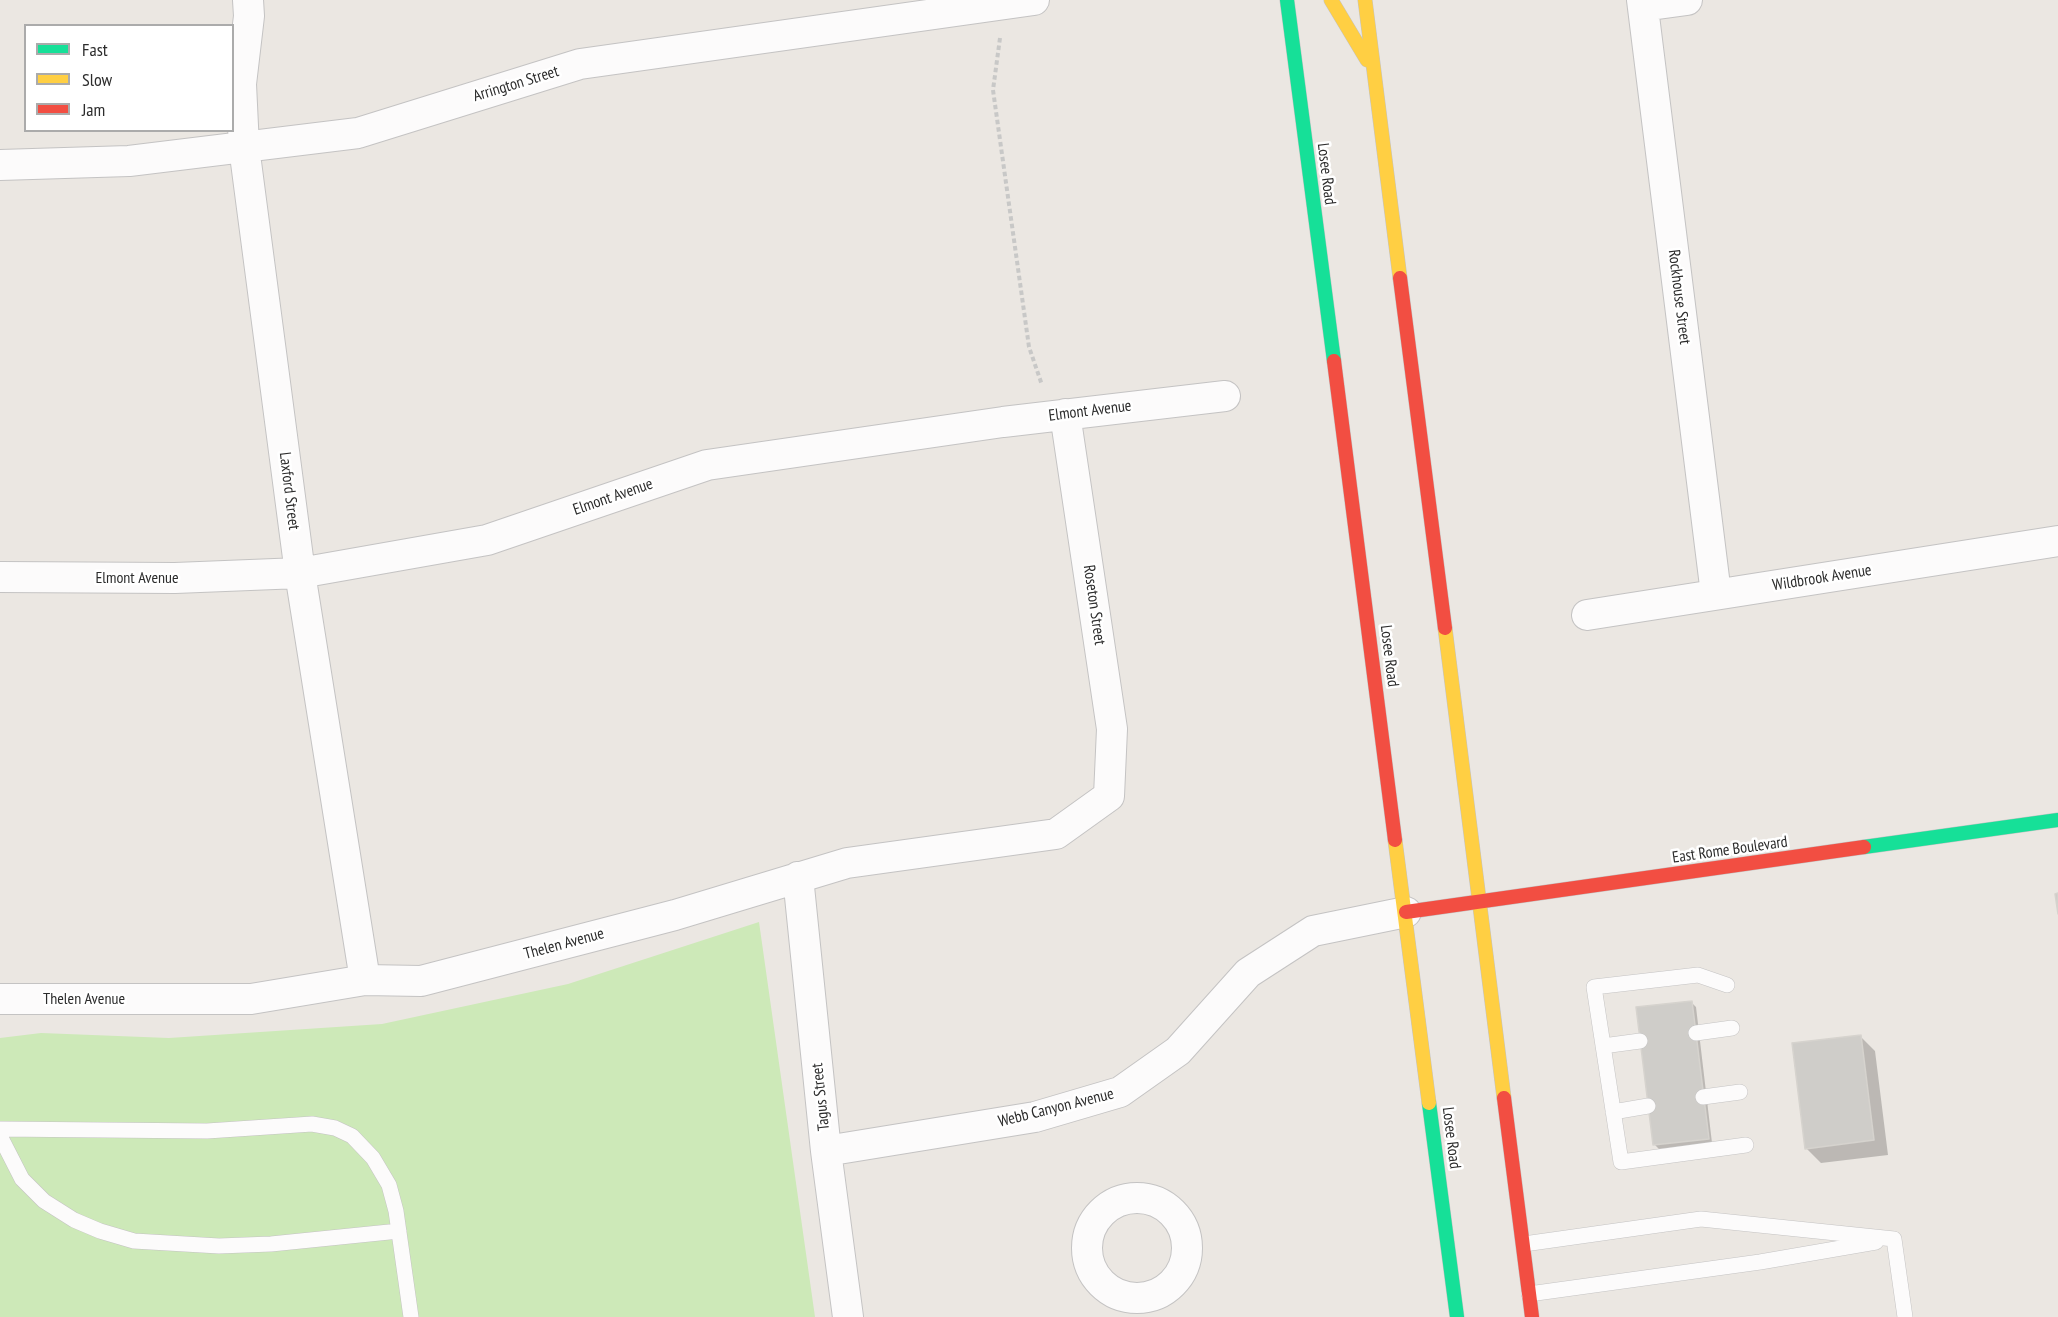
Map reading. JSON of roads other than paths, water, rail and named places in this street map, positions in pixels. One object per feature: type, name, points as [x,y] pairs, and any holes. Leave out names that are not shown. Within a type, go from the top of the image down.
[{"type":"main road","name":"Losee Road","points":[[1287,0],[1457,1317]]},
{"type":"main road","points":[[1331,0],[1374,72]]},
{"type":"main road","points":[[1365,0],[1532,1317]]},
{"type":"main road","name":"East Rome Boulevard","points":[[1406,912],[2058,820]]},
{"type":"street","name":"Laxford Street","points":[[248,0],[249,16],[241,84],[244,147],[300,573],[365,980]]},
{"type":"street","name":"Arrington Street","points":[[0,165],[129,161],[358,133],[580,64],[996,3],[1034,0]]},
{"type":"street","points":[[1643,3],[1687,0]]},
{"type":"street","name":"Rockhouse Street","points":[[1643,3],[1716,594]]},
{"type":"street","name":"Elmont Avenue","points":[[0,577],[175,578],[300,573],[487,540],[707,465],[1065,414],[1226,396]]},
{"type":"street","name":"Roseton Street","points":[[1065,414],[1112,729],[1109,796]]},
{"type":"street","name":"Wildbrook Avenue","points":[[1587,615],[2058,541]]},
{"type":"street","name":"Thelen Avenue","points":[[0,999],[251,999],[365,980],[421,981],[675,915],[847,863],[1056,834],[1109,796]]},
{"type":"street","name":"Tagus Street","points":[[798,878],[826,1151],[848,1317]]},
{"type":"street","name":"Webb Canyon Avenue","points":[[826,1151],[1035,1117],[1120,1092],[1178,1051],[1248,973],[1313,931],[1406,912]]},
{"type":"lane","points":[[1727,985],[1698,975],[1594,987],[1621,1162],[1746,1145]]},
{"type":"lane","points":[[1696,1033],[1732,1028]]},
{"type":"lane","points":[[1603,1046],[1640,1041]]},
{"type":"lane","points":[[1703,1097],[1740,1092]]},
{"type":"lane","points":[[1613,1112],[1648,1106]]},
{"type":"lane","points":[[0,1128],[207,1131],[312,1124],[335,1128],[352,1136],[373,1158],[389,1185],[399,1231],[411,1317]]},
{"type":"lane","points":[[0,1136],[22,1179],[44,1201],[74,1220],[100,1232],[134,1241],[219,1246],[272,1244],[399,1231]]},
{"type":"lane","points":[[1524,1244],[1701,1219],[1894,1239]]},
{"type":"lane","points":[[1529,1294],[1760,1262],[1894,1239]]},
{"type":"lane","points":[[1894,1239],[1905,1317]]}]
